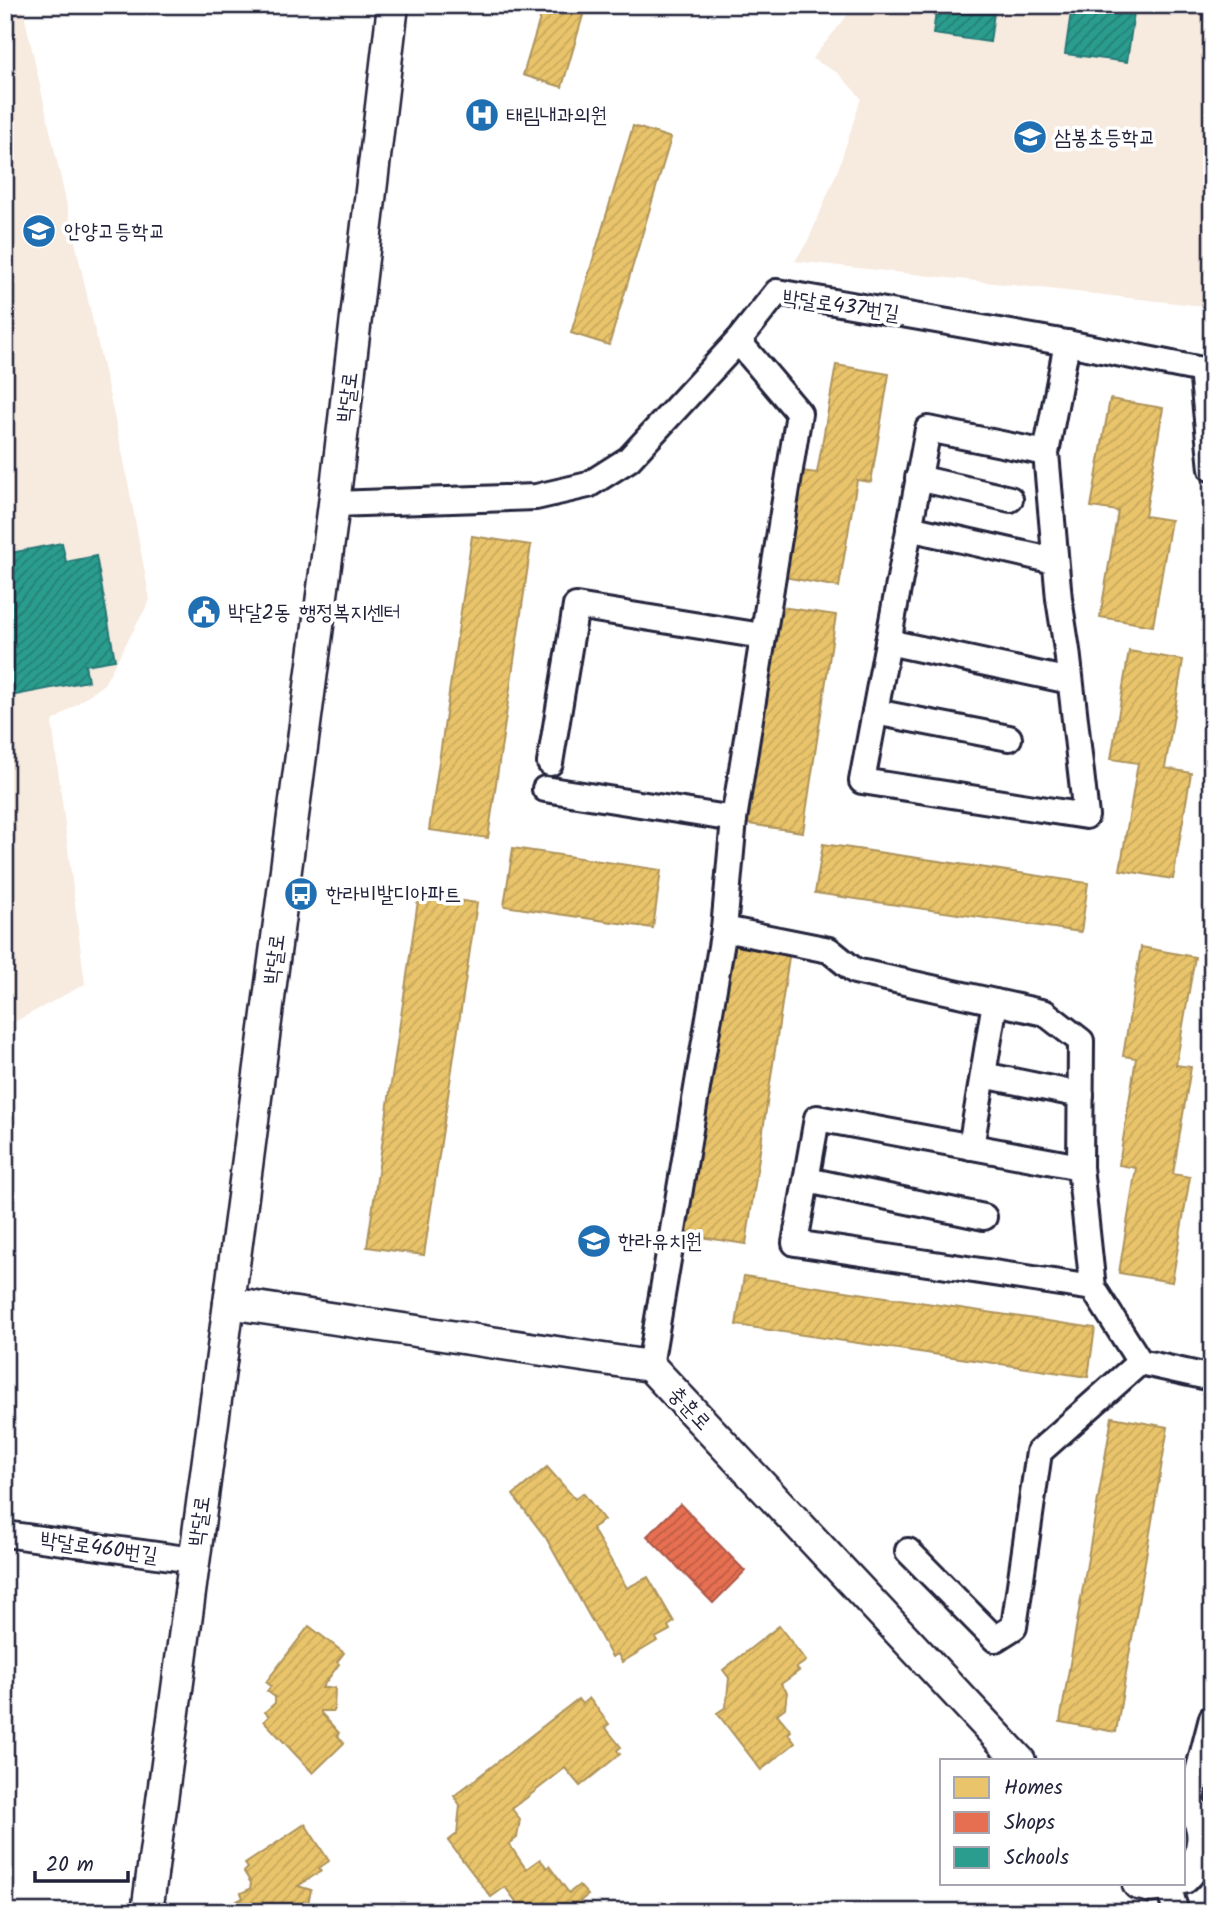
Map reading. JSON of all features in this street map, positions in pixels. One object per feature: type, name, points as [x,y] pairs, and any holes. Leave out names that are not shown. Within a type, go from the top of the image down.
[{"type":"street","name":"박달로","points":[[147,1912],[334,504],[393,5]]},
{"type":"street","name":"박달로437번길","points":[[334,504],[536,497],[588,485],[629,459],[738,341],[777,292],[1067,343],[1202,370],[1212,469]]},
{"type":"street","points":[[229,1303],[650,1366],[724,929],[734,819],[799,413],[738,341]]},
{"type":"street","points":[[1046,453],[928,429],[862,781],[1086,816],[1055,561],[1046,453],[1067,343]]},
{"type":"street","points":[[918,478],[1010,499]]},
{"type":"street","points":[[909,528],[1055,561]]},
{"type":"street","points":[[550,763],[576,607],[762,636]]},
{"type":"street","points":[[888,642],[1070,681]]},
{"type":"street","points":[[875,712],[1009,738]]},
{"type":"street","points":[[545,789],[734,819]]},
{"type":"street","points":[[724,929],[829,950],[855,971],[1045,1013],[1082,1041],[1080,1167],[1093,1288],[1140,1362],[1212,1378]]},
{"type":"street","points":[[971,1147],[995,1002]]},
{"type":"street","points":[[983,1075],[1081,1095]]},
{"type":"street","points":[[1080,1167],[817,1118],[795,1243],[1093,1288]]},
{"type":"street","points":[[807,1180],[984,1217]]},
{"type":"street","points":[[908,1551],[995,1639],[1014,1627],[1039,1452],[1140,1362]]},
{"type":"street","name":"충훈로","points":[[650,1366],[1018,1759]]},
{"type":"street","name":"박달로460번길","points":[[5,1534],[193,1560]]},
{"type":"street","points":[[1186,1874],[1194,1868],[1207,1835],[1186,1805],[1212,1718]]},
{"type":"shaded area","name":"안양고등학교","points":[[5,5],[22,5],[123,456],[150,600],[104,684],[52,722],[85,984],[5,1027]]},
{"type":"shaded area","name":"삼봉초등학교","points":[[856,5],[1210,5],[1212,307],[795,261],[809,239],[839,167],[861,98],[838,73],[812,59]]},
{"type":"building: Homes","points":[[544,5],[586,5],[562,87],[523,75]]},
{"type":"building: Homes","points":[[633,126],[671,138],[609,345],[571,333]]},
{"type":"building: Homes","points":[[836,365],[889,374],[871,482],[857,480],[839,587],[784,577],[802,471],[817,473]]},
{"type":"building: Homes","points":[[1110,399],[1163,408],[1145,516],[1171,520],[1153,626],[1100,617],[1118,511],[1091,507]]},
{"type":"building: Homes","points":[[472,536],[531,545],[488,838],[429,830]]},
{"type":"building: Homes","points":[[781,607],[836,615],[803,832],[748,824]]},
{"type":"building: Homes","points":[[1129,651],[1183,660],[1165,768],[1191,773],[1173,879],[1120,870],[1138,763],[1111,759]]},
{"type":"building: Homes","points":[[823,844],[1088,883],[1081,932],[815,893]]},
{"type":"building: Homes","points":[[513,848],[661,870],[653,928],[504,906]]},
{"type":"building: Homes","points":[[419,894],[477,903],[424,1255],[367,1247]]},
{"type":"building: Homes","points":[[731,942],[790,950],[746,1244],[687,1235]]},
{"type":"building: Homes","points":[[1141,947],[1195,957],[1176,1065],[1191,1067],[1173,1174],[1190,1177],[1172,1282],[1119,1273],[1136,1168],[1119,1165],[1136,1058],[1123,1056]]},
{"type":"building: Homes","points":[[744,1276],[1095,1328],[1088,1377],[736,1325]]},
{"type":"building: Homes","points":[[1112,1417],[1168,1427],[1116,1732],[1060,1722]]},
{"type":"building: Homes","points":[[547,1467],[575,1499],[583,1493],[604,1520],[592,1528],[627,1588],[648,1577],[674,1622],[668,1626],[670,1630],[655,1638],[657,1641],[622,1662],[618,1654],[612,1657],[546,1538],[513,1495]]},
{"type":"building: Homes","points":[[309,1626],[344,1653],[322,1688],[335,1688],[334,1711],[321,1713],[339,1733],[337,1735],[344,1743],[313,1773],[264,1721],[269,1716],[265,1712],[275,1703],[275,1697],[267,1691],[271,1686],[266,1682]]},
{"type":"building: Homes","points":[[779,1626],[806,1661],[796,1668],[799,1671],[781,1684],[787,1692],[785,1708],[777,1714],[791,1731],[788,1734],[795,1743],[761,1770],[717,1713],[726,1707],[729,1678],[723,1670]]},
{"type":"building: Homes","points":[[589,1698],[609,1724],[605,1727],[621,1747],[617,1750],[620,1754],[580,1786],[565,1768],[512,1809],[520,1819],[517,1838],[509,1844],[526,1869],[540,1859],[547,1868],[549,1866],[569,1893],[579,1885],[588,1895],[580,1901],[588,1912],[524,1912],[505,1887],[491,1897],[448,1841],[457,1834],[460,1805],[454,1796],[578,1699],[582,1704]]},
{"type":"building: Homes","points":[[305,1824],[329,1861],[319,1868],[321,1871],[298,1886],[311,1890],[306,1912],[242,1912],[237,1901],[243,1898],[241,1893],[250,1889],[251,1883],[244,1872],[248,1868],[245,1864]]},
{"type":"building: Shops","points":[[680,1504],[745,1571],[713,1603],[647,1536]]},
{"type":"building: Schools","points":[[937,5],[995,5],[990,42],[933,34]]},
{"type":"building: Schools","points":[[1072,5],[1135,5],[1127,62],[1065,54]]},
{"type":"building: Schools","points":[[62,543],[66,562],[96,556],[115,660],[85,665],[88,681],[5,697],[5,554]]},
{"type":"place","name":"태림내과의원","points":[[482,115]]},
{"type":"place","name":"삼봉초등학교","points":[[1030,137]]},
{"type":"place","name":"안양고등학교","points":[[39,231]]},
{"type":"place","name":"박달2동 행정복지센터","points":[[204,612]]},
{"type":"place","name":"한라비발디아파트","points":[[301,894]]},
{"type":"place","name":"한라유치원","points":[[594,1241]]}]
